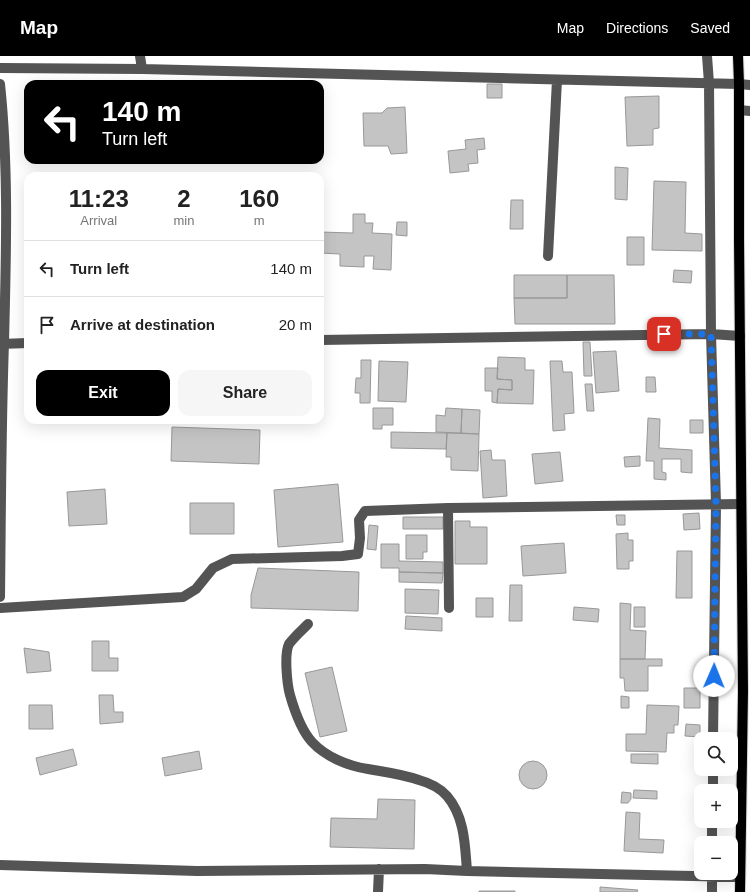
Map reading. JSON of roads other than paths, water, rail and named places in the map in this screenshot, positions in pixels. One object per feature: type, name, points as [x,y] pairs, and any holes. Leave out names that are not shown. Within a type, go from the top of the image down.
[{"type":"main road","points":[[738,56],[741,504],[746,691],[739,877],[740,892]]},
{"type":"street","points":[[140,56],[142,69]]},
{"type":"street","points":[[707,56],[709,83],[711,334],[716,504],[713,732]]},
{"type":"street","points":[[0,68],[142,69],[750,85]]},
{"type":"street","points":[[548,256],[557,80]]},
{"type":"street","points":[[0,84],[4,125],[6,264],[2,344],[0,597]]},
{"type":"street","points":[[739,110],[750,112]]},
{"type":"street","points":[[324,340],[711,334],[740,336]]},
{"type":"street","points":[[2,344],[24,344]]},
{"type":"street","points":[[0,608],[183,596],[196,589],[213,568],[232,559],[342,556],[358,554],[360,538],[359,520],[364,511],[448,508],[741,504]]},
{"type":"street","points":[[448,508],[449,608]]},
{"type":"street","points":[[308,624],[289,644],[286,669],[289,692],[296,715],[311,741],[323,751],[343,763],[366,769],[408,776],[434,785],[447,796],[458,814],[465,836],[468,871]]},
{"type":"street","points":[[0,865],[197,871],[425,868],[468,871],[694,875]]},
{"type":"street","points":[[378,892],[379,869]]},
{"type":"street","points":[[712,880],[712,892]]}]
